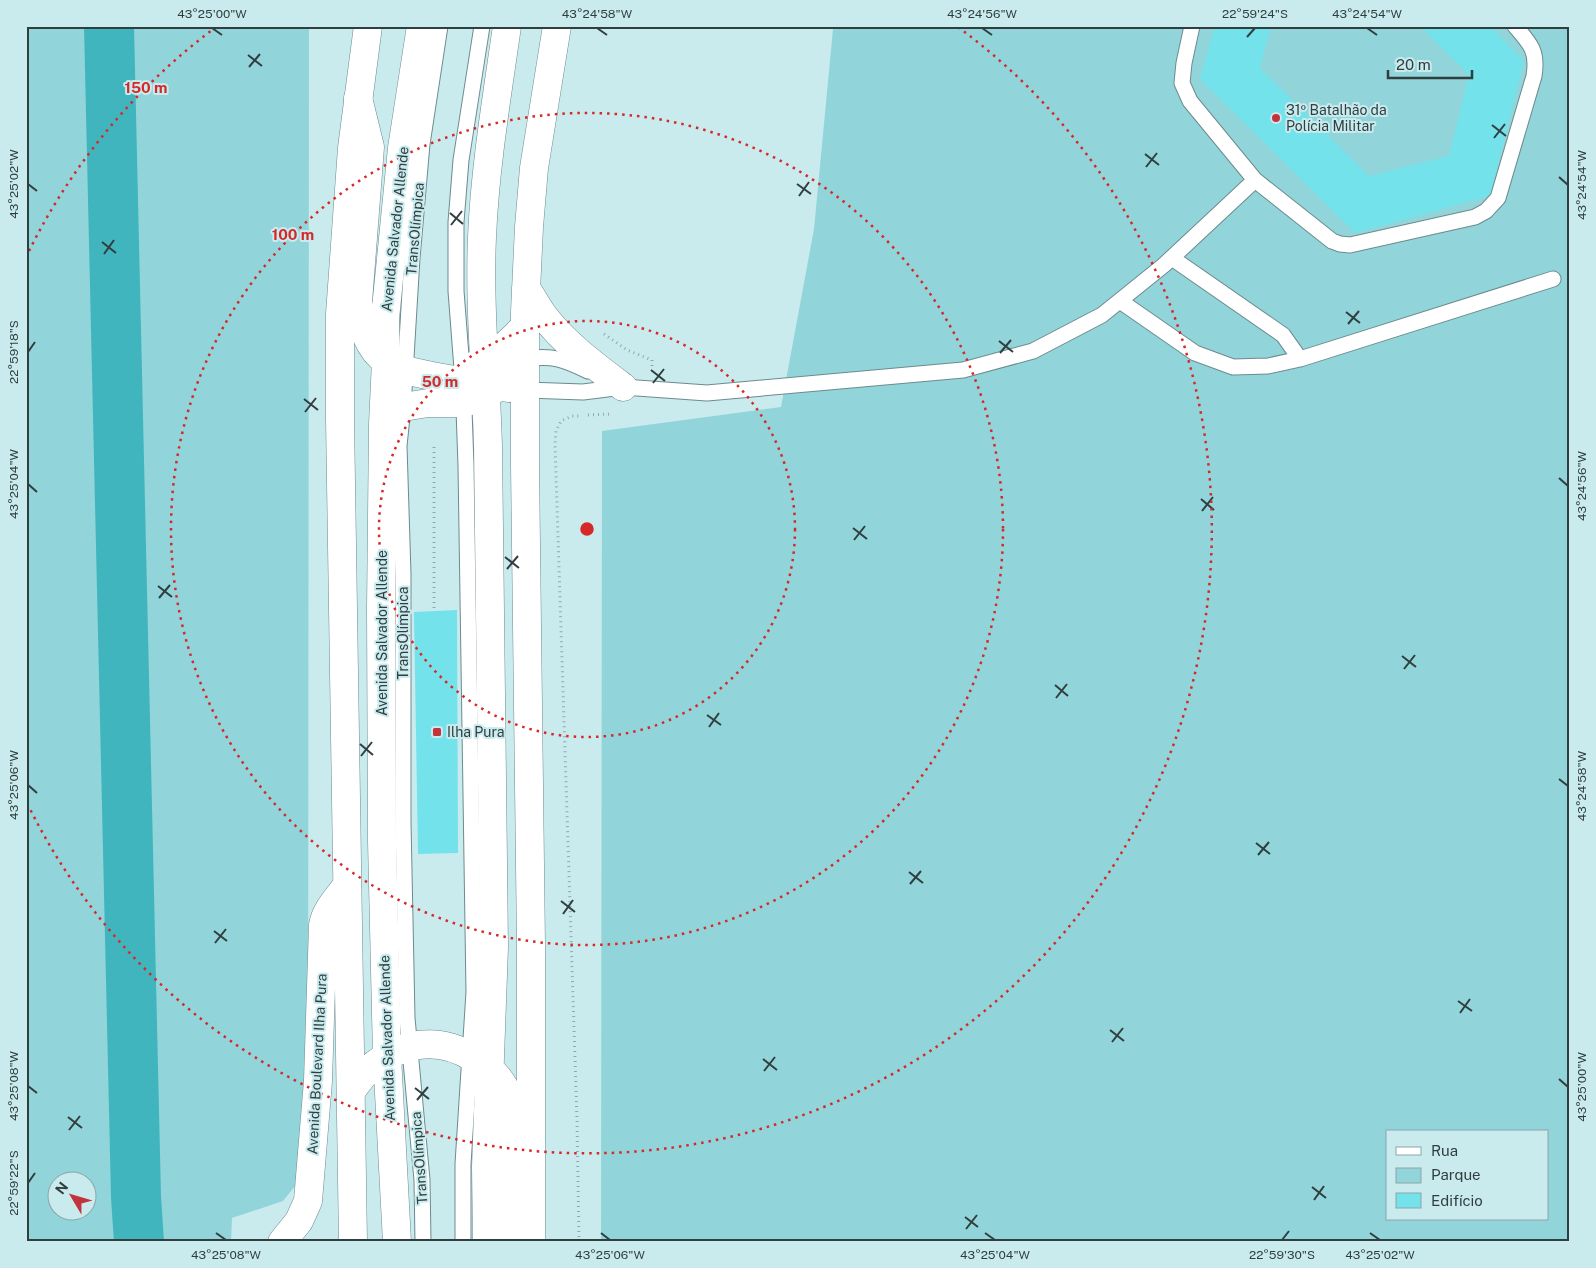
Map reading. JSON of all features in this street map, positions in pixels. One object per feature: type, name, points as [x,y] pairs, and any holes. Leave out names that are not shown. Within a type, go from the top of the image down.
[{"type":"main road","points":[[353,1242],[340,314],[352,148],[368,26]]},
{"type":"main road","name":"Avenida Salvador Allende","points":[[396,1242],[398,1051],[382,831],[381,609],[395,366],[385,319],[402,148],[421,26]]},
{"type":"main road","points":[[487,1242],[486,1168],[479,1061],[494,947],[479,383],[482,329],[482,235],[488,163],[507,26]]},
{"type":"main road","points":[[393,415],[428,404],[515,368],[525,359],[526,288],[534,168],[557,26]]},
{"type":"main road","points":[[358,98],[370,147],[358,302],[360,319],[369,341],[395,366],[479,383],[525,465],[531,946],[531,1242]]},
{"type":"main road","points":[[526,288],[542,314],[591,363],[622,400]]},
{"type":"main road","points":[[479,383],[506,346],[525,326]]},
{"type":"main road","name":"Avenida Boulevard Ilha Pura","points":[[282,1242],[299,1221],[308,1201],[318,1081],[323,924],[329,909],[347,885]]},
{"type":"main road","points":[[352,1090],[368,1071],[398,1051],[432,1044],[456,1048],[479,1061],[501,1080],[512,1104],[514,1242]]},
{"type":"lane","name":"TransOlímpica","points":[[395,366],[412,258],[422,144],[440,26]]},
{"type":"lane","points":[[482,26],[461,160],[456,222],[456,291],[479,383],[584,392],[622,400],[963,370],[1033,351],[1102,315],[1172,258],[1255,180]]},
{"type":"lane","points":[[1192,26],[1182,83],[1190,100],[1255,180],[1332,241],[1350,245],[1475,217],[1486,211],[1498,198],[1534,76],[1536,62],[1534,52],[1527,39],[1515,26]]},
{"type":"lane","points":[[1172,258],[1283,335],[1300,359]]},
{"type":"lane","points":[[1120,300],[1195,353],[1233,367],[1268,366],[1300,359],[1554,279]]},
{"type":"lane","points":[[525,359],[540,357],[565,360],[622,400]]},
{"type":"lane","name":"TransOlímpica","points":[[398,1051],[422,1180],[423,1242]]},
{"type":"lane","points":[[463,1242],[463,1164],[479,1061]]},
{"type":"path","points":[[601,332],[627,350],[652,360]]},
{"type":"path","points":[[579,1242],[577,1110],[556,431],[561,421],[566,418],[622,400]]},
{"type":"path","points":[[434,447],[434,611]]},
{"type":"green space","points":[[26,26],[309,26],[308,1170],[283,1201],[232,1218],[231,1242],[26,1242]]},
{"type":"green space","points":[[813,26],[1570,26],[1570,1242],[601,1242],[602,431],[781,407],[814,229],[833,29]]},
{"type":"building","points":[[1215,26],[1271,26],[1260,68],[1369,176],[1449,156],[1469,75],[1420,26],[1490,26],[1524,61],[1490,196],[1355,233],[1200,79]]},
{"type":"building","name":"Ilha Pura","points":[[457,610],[458,853],[418,854],[414,612]]},
{"type":"waterway","points":[[109,26],[136,1197],[139,1242]]},
{"type":"place","name":"31º Batalhão da Polícia Militar","points":[[1276,118]]},
{"type":"place","name":"Ilha Pura","points":[[437,732]]}]
